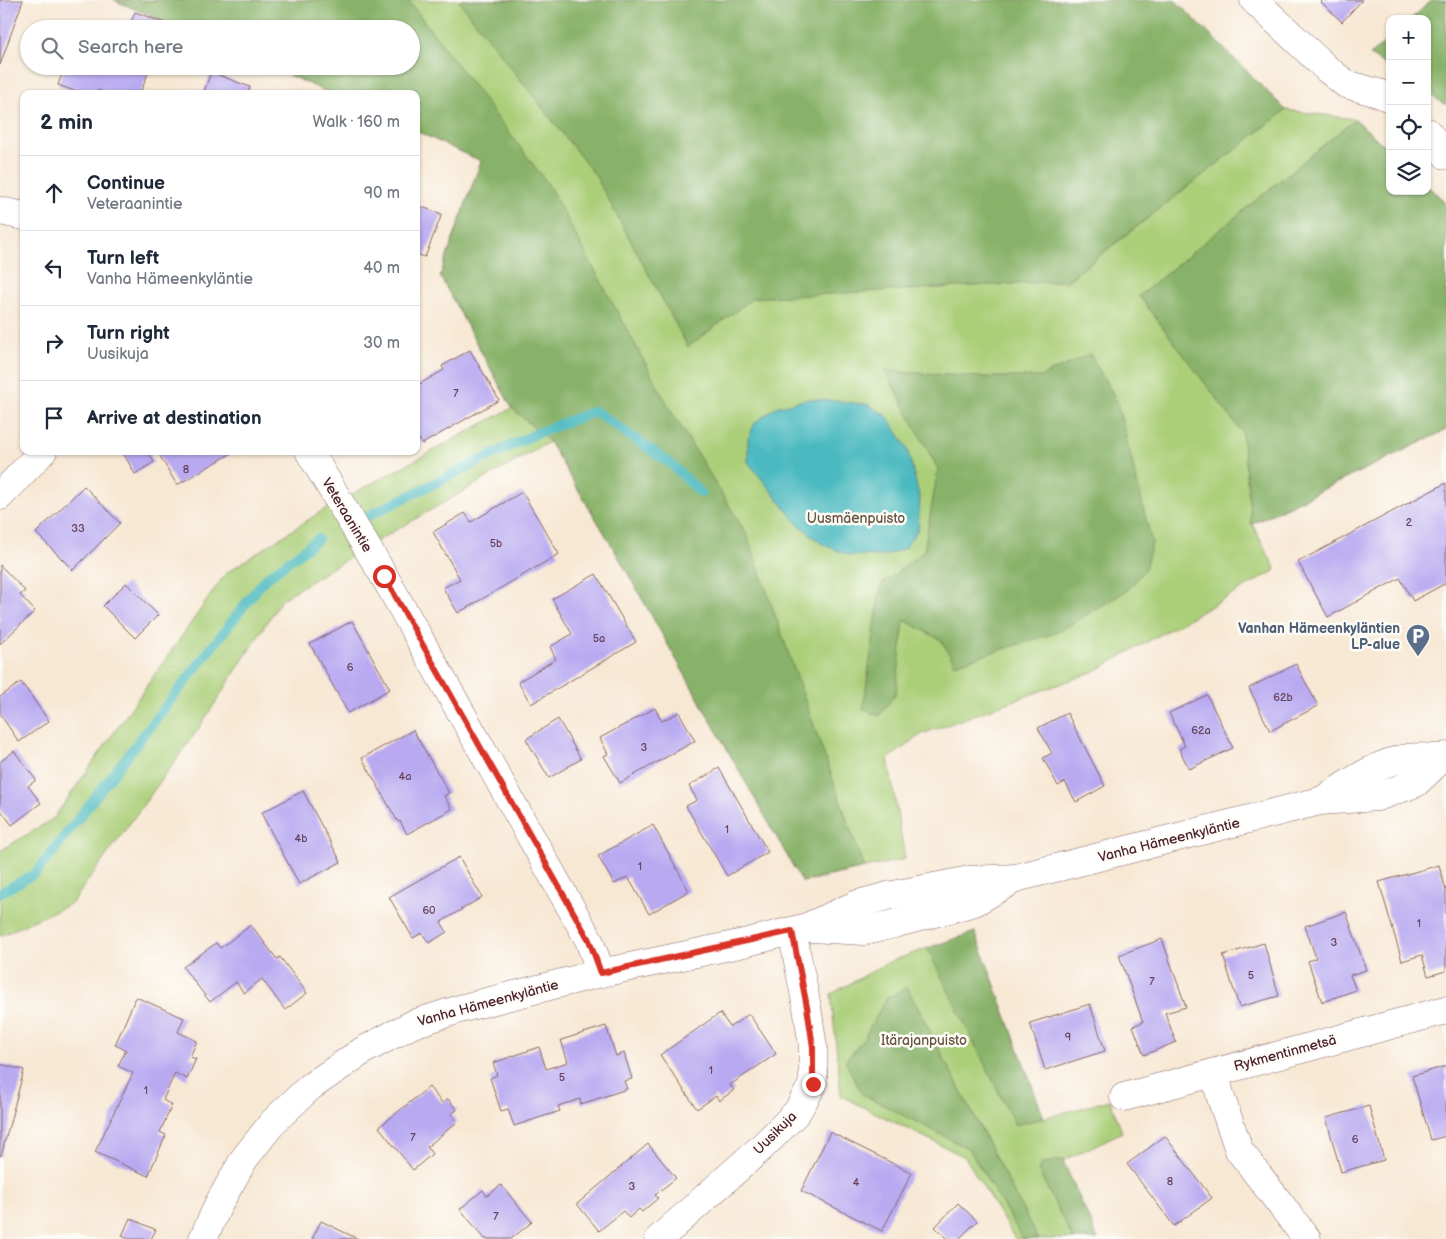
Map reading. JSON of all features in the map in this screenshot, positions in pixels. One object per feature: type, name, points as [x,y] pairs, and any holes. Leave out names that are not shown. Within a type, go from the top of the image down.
[{"type":"street","points":[[1254,0],[1327,70],[1346,84],[1386,96]]},
{"type":"street","points":[[1431,137],[1446,155]]},
{"type":"street","points":[[0,211],[20,215]]},
{"type":"street","points":[[0,496],[40,455]]},
{"type":"street","name":"Veteraanintie","points":[[311,455],[388,585],[589,940],[601,973]]},
{"type":"street","name":"Vanha Hämeenkyläntie","points":[[203,1239],[219,1203],[240,1166],[274,1121],[310,1087],[364,1050],[413,1024],[463,1008],[601,973],[799,929],[864,930],[894,924],[974,902],[1016,878],[1320,802],[1377,797],[1416,783],[1444,757]]},
{"type":"street","name":"Uusikuja","points":[[659,1239],[689,1210],[763,1146],[797,1112],[813,1084],[813,1047],[799,929]]},
{"type":"street","name":"Rykmentinmetsä","points":[[1124,1097],[1446,1010]]},
{"type":"street","points":[[1215,1072],[1220,1095],[1239,1150],[1307,1239]]},
{"type":"green space","name":"Uusmäenpuisto","points":[[114,0],[514,0],[1067,281],[1286,110],[1355,119],[1386,147],[1386,195],[1431,195],[1431,189],[1441,198],[1446,206],[1446,430],[1252,524],[1276,570],[1093,672],[922,734],[888,759],[905,859],[802,882],[610,542],[549,442],[358,552],[282,599],[199,728],[72,903],[0,936],[0,851],[54,818],[226,573],[328,507],[512,408],[440,276],[481,161],[420,133],[420,90],[323,90],[289,75],[420,75],[420,20],[160,20]]},
{"type":"green space","points":[[114,0],[408,0],[548,184],[670,409],[747,535],[864,868],[802,882],[610,542],[549,441],[512,408],[440,276],[481,161],[420,133],[420,90],[323,90],[289,75],[420,75],[420,20],[160,20]]},
{"type":"green space","points":[[458,0],[1175,0],[1286,110],[1067,281],[753,298],[688,347],[595,175]]},
{"type":"green space","points":[[1432,0],[1446,0],[1446,105],[1431,96],[1431,15],[1415,15]]},
{"type":"green space","points":[[1386,41],[1386,65],[1370,55]]},
{"type":"green space","points":[[1355,119],[1386,147],[1386,195],[1431,195],[1431,189],[1441,198],[1446,206],[1446,430],[1251,524],[1242,432],[1139,296]]},
{"type":"green space","points":[[1090,354],[1117,401],[1152,543],[1145,569],[1129,589],[1058,632],[955,664],[941,640],[904,620],[896,693],[879,716],[863,709],[881,585],[924,551],[938,469],[885,371],[979,377],[1040,377]]},
{"type":"green space","name":"Itärajanpuisto","points":[[975,932],[1044,1118],[1110,1100],[1122,1132],[1063,1161],[1098,1239],[1015,1239],[965,1157],[841,1096],[831,994],[891,961]]},
{"type":"green space","points":[[975,932],[1044,1118],[1015,1125],[927,948]]},
{"type":"green space","points":[[907,987],[1038,1239],[1023,1239],[969,1149],[862,1094],[845,1061],[863,1040],[886,999]]},
{"type":"green space","points":[[1063,1160],[1098,1239],[1073,1239],[1038,1170],[1043,1163]]},
{"type":"water","points":[[808,399],[869,405],[887,416],[907,448],[920,499],[918,529],[905,548],[883,556],[848,555],[822,544],[798,524],[748,462],[748,439],[755,423],[776,407]]},
{"type":"building","points":[[0,0],[23,0],[0,65]]},
{"type":"building","points":[[1323,0],[1362,0],[1342,22],[1321,2]]},
{"type":"building","points":[[135,12],[157,20],[132,20]]},
{"type":"building","points":[[62,75],[147,75],[142,90],[71,90],[58,85]]},
{"type":"building","points":[[210,75],[219,75],[250,87],[249,90],[204,90]]},
{"type":"building","points":[[420,206],[442,214],[425,257],[420,255]]},
{"type":"building","points":[[470,350],[499,400],[422,444],[420,441],[420,384],[444,370],[442,366]]},
{"type":"building","points":[[124,455],[150,455],[154,462],[135,474]]},
{"type":"building","points":[[159,455],[229,455],[177,485]]},
{"type":"building","points":[[1446,483],[1446,583],[1413,601],[1400,578],[1328,617],[1298,562]]},
{"type":"building","points":[[84,486],[120,523],[73,570],[36,533]]},
{"type":"building","points":[[522,492],[559,554],[458,613],[443,588],[460,579],[433,532],[465,513],[471,522]]},
{"type":"building","points":[[0,565],[25,591],[20,595],[35,611],[0,644]]},
{"type":"building","points":[[596,574],[636,642],[531,704],[518,682],[556,659],[550,647],[572,634],[552,599]]},
{"type":"building","points":[[126,583],[158,615],[135,638],[103,606]]},
{"type":"building","points":[[352,621],[390,689],[348,713],[310,644]]},
{"type":"building","points":[[1296,664],[1318,706],[1270,731],[1249,688]]},
{"type":"building","points":[[21,682],[49,721],[19,742],[0,714],[0,697]]},
{"type":"building","points":[[1207,695],[1233,748],[1189,769],[1179,749],[1185,746],[1169,713]]},
{"type":"building","points":[[655,708],[662,721],[679,712],[695,741],[620,783],[604,756],[608,754],[600,738]]},
{"type":"building","points":[[1067,713],[1105,786],[1076,802],[1065,782],[1058,786],[1043,758],[1052,753],[1038,728]]},
{"type":"building","points":[[558,719],[581,759],[549,778],[526,739]]},
{"type":"building","points":[[413,730],[449,793],[444,796],[452,809],[407,834],[400,821],[398,822],[362,758]]},
{"type":"building","points":[[14,751],[36,780],[28,786],[41,803],[12,825],[0,809],[0,762]]},
{"type":"building","points":[[719,768],[768,852],[727,876],[686,806],[697,800],[689,786]]},
{"type":"building","points":[[303,791],[341,862],[299,884],[261,813]]},
{"type":"building","points":[[653,825],[689,891],[649,914],[628,877],[614,884],[598,856]]},
{"type":"building","points":[[459,857],[482,897],[441,922],[447,932],[429,943],[422,933],[413,938],[389,897]]},
{"type":"building","points":[[1439,865],[1446,891],[1446,971],[1428,976],[1422,955],[1402,961],[1379,882]]},
{"type":"building","points":[[1346,912],[1366,970],[1350,975],[1356,990],[1322,1002],[1308,961],[1316,958],[1305,926]]},
{"type":"building","points":[[251,925],[277,959],[280,957],[307,993],[285,1010],[262,979],[244,993],[236,982],[210,1002],[183,967],[216,943],[220,948]]},
{"type":"building","points":[[1162,939],[1186,1007],[1165,1013],[1176,1042],[1144,1055],[1133,1026],[1143,1022],[1119,955]]},
{"type":"building","points":[[1264,943],[1279,996],[1239,1007],[1223,955]]},
{"type":"building","points":[[136,997],[184,1018],[178,1032],[197,1041],[190,1057],[196,1059],[187,1079],[175,1073],[163,1100],[172,1105],[160,1132],[166,1135],[148,1176],[95,1152],[133,1073],[118,1066],[126,1050],[115,1045]]},
{"type":"building","points":[[1090,1004],[1105,1051],[1045,1070],[1030,1023]]},
{"type":"building","points":[[720,1013],[730,1027],[749,1014],[776,1054],[730,1085],[734,1090],[719,1101],[716,1096],[697,1109],[660,1055]]},
{"type":"building","points":[[606,1026],[616,1056],[624,1053],[632,1079],[624,1081],[627,1089],[581,1104],[580,1099],[558,1106],[560,1111],[514,1126],[508,1109],[501,1111],[490,1078],[497,1075],[493,1063],[539,1047],[546,1069],[568,1062],[561,1040]]},
{"type":"building","points":[[0,1064],[24,1070],[1,1156],[0,1156]]},
{"type":"building","points":[[1446,1066],[1446,1136],[1431,1140],[1412,1076]]},
{"type":"building","points":[[429,1087],[442,1103],[448,1099],[457,1110],[451,1114],[457,1122],[427,1147],[432,1154],[413,1170],[379,1127]]},
{"type":"building","points":[[1369,1106],[1384,1160],[1341,1172],[1326,1118]]},
{"type":"building","points":[[830,1132],[912,1173],[882,1231],[801,1191]]},
{"type":"building","points":[[1165,1136],[1212,1198],[1174,1226],[1127,1164]]},
{"type":"building","points":[[648,1144],[676,1178],[655,1195],[658,1198],[642,1212],[639,1209],[629,1218],[623,1211],[599,1231],[577,1204]]},
{"type":"building","points":[[501,1185],[532,1222],[511,1239],[485,1239],[460,1209],[483,1190],[487,1196]]},
{"type":"building","points":[[958,1203],[977,1221],[959,1239],[947,1239],[935,1227]]},
{"type":"building","points":[[130,1218],[156,1230],[151,1239],[128,1239],[122,1236]]},
{"type":"building","points":[[321,1221],[358,1239],[312,1239]]},
{"type":"waterway","points":[[364,518],[535,434],[595,411],[671,464],[701,493]]},
{"type":"waterway","points":[[0,893],[36,873],[265,579],[318,539]]},
{"type":"place","name":"Vanhan Hämeenkyläntien LP-alue","points":[[1418,657]]},
{"type":"route","points":[[384,576],[589,940],[601,973],[792,931],[813,1047],[813,1084]]}]
